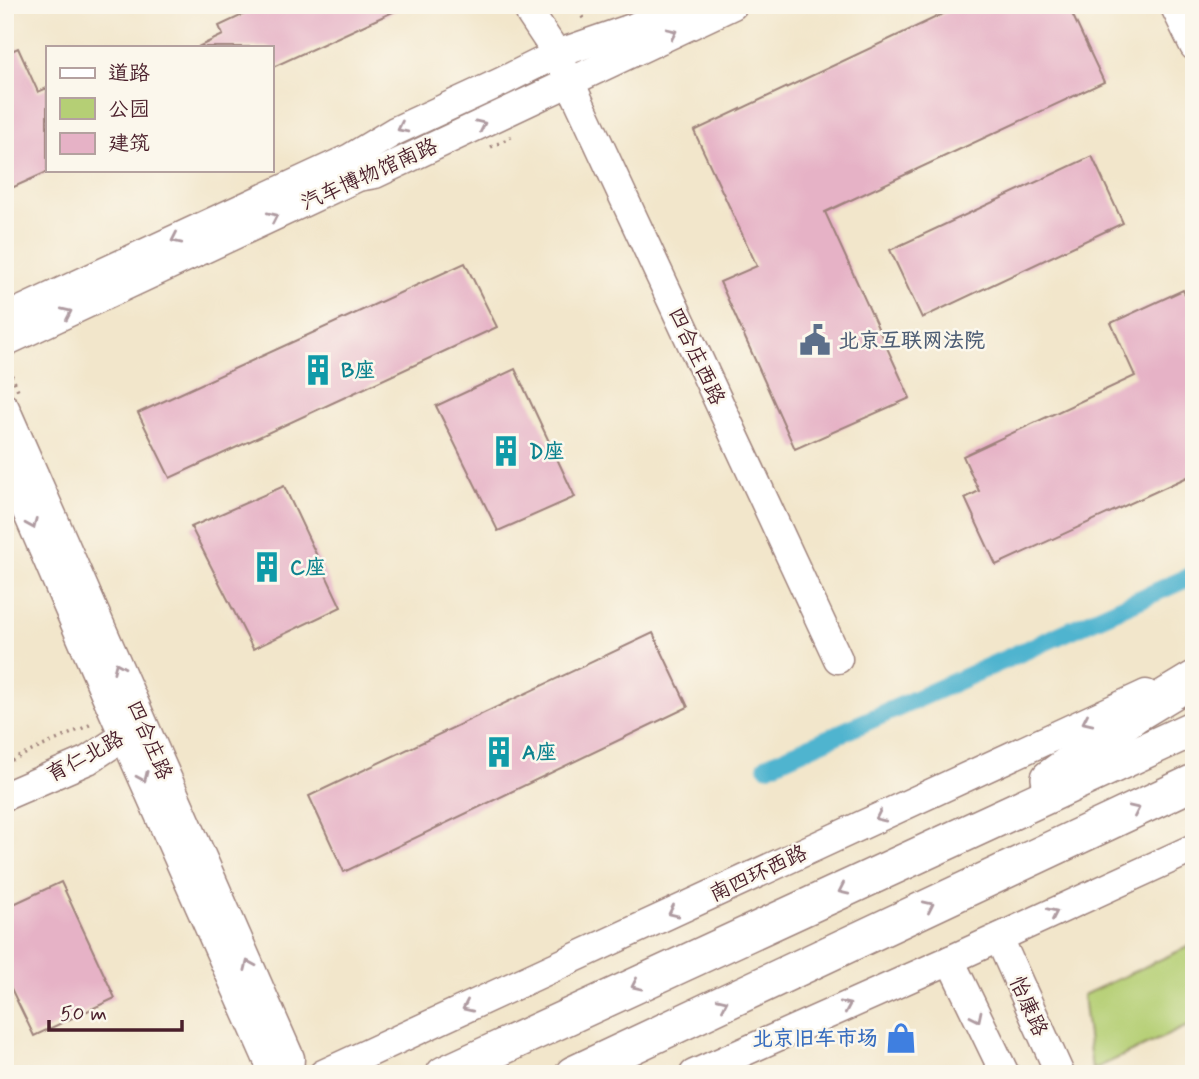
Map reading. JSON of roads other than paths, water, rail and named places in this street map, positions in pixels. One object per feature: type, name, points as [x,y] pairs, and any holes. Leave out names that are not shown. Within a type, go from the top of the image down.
[{"type":"highway","points":[[989,822],[1136,714],[1194,677]]},
{"type":"highway","points":[[445,1072],[1194,728]]},
{"type":"highway","points":[[573,1074],[1194,782]]},
{"type":"street","name":"四合庄西路","points":[[527,5],[557,54],[838,659]]},
{"type":"street","name":"四合庄西路","points":[[550,5],[557,54]]},
{"type":"street","name":"汽车博物馆南路","points":[[5,318],[350,158],[395,131],[557,54],[635,27],[681,5]]},
{"type":"street","name":"汽车博物馆南路","points":[[5,342],[358,177],[374,174],[733,5]]},
{"type":"street","points":[[1174,5],[1194,46]]},
{"type":"street","name":"四合庄路","points":[[5,408],[123,727],[290,1058],[289,1074]]},
{"type":"street","name":"四合庄路","points":[[5,461],[276,1074]]},
{"type":"street","name":"南四环西路","points":[[323,1074],[1169,683],[1194,677]]},
{"type":"street","name":"育仁北路","points":[[5,778],[123,727]]},
{"type":"street","name":"育仁北路","points":[[5,796],[88,760],[123,727]]},
{"type":"street","points":[[694,1074],[1194,848]]},
{"type":"street","name":"怡康路","points":[[999,938],[1060,1074]]},
{"type":"street","points":[[950,960],[1005,1074]]},
{"type":"waterway","points":[[767,766],[1194,575]]},
{"type":"place","name":"北京互联网法院","points":[[815,340]]},
{"type":"place","name":"B座","points":[[318,370]]},
{"type":"place","name":"D座","points":[[506,451]]},
{"type":"place","name":"C座","points":[[267,567]]},
{"type":"place","name":"A座","points":[[499,752]]},
{"type":"place","name":"北京旧车市场","points":[[901,1038]]}]
